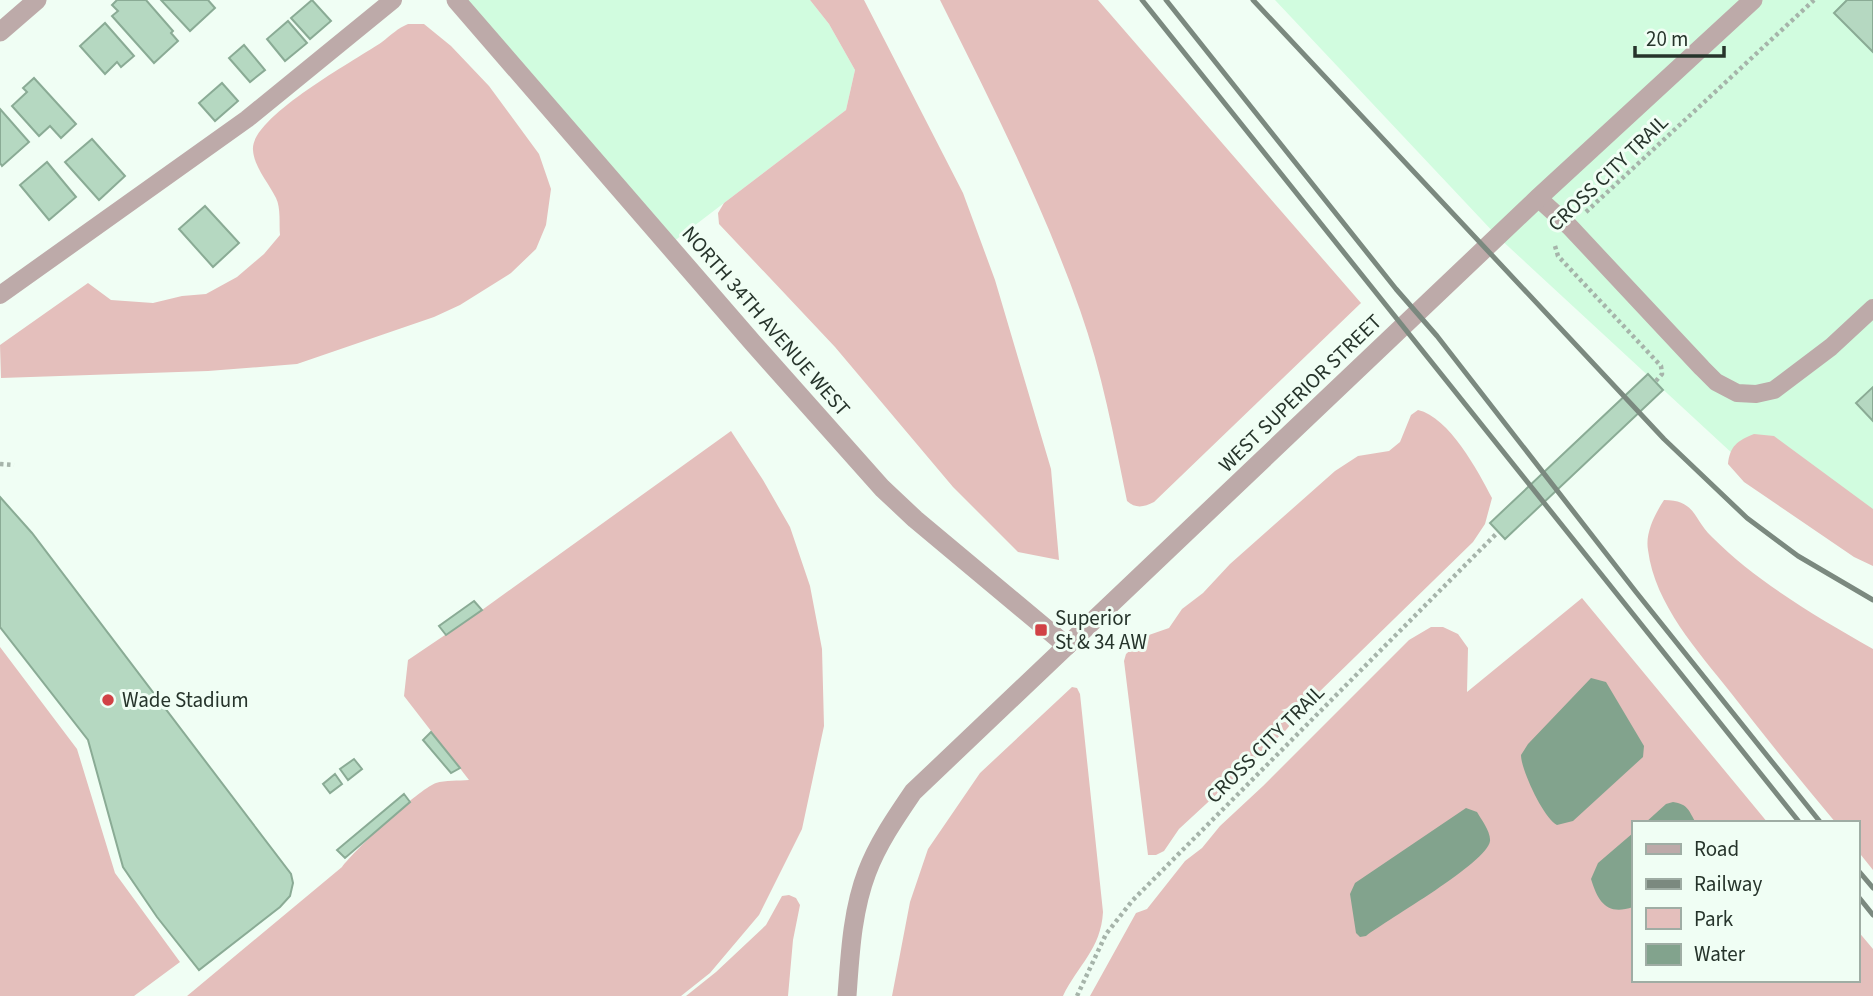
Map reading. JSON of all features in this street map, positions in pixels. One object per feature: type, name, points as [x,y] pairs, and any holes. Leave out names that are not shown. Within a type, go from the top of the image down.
[{"type":"street","points":[[0,32],[37,0]]},
{"type":"street","name":"NORTH 34TH AVENUE WEST","points":[[456,0],[882,488],[915,519],[1067,646]]},
{"type":"street","name":"WEST SUPERIOR STREET","points":[[847,996],[856,912],[867,872],[888,829],[913,792],[1538,198],[1753,0]]},
{"type":"lane","points":[[0,295],[247,118],[393,0]]},
{"type":"lane","points":[[1538,198],[1570,227],[1716,382],[1737,393],[1756,394],[1774,390],[1831,347],[1873,307]]},
{"type":"path","name":"CROSS CITY TRAIL","points":[[1655,382],[1662,374],[1661,366],[1558,256],[1555,248],[1558,239],[1814,0]]},
{"type":"path","points":[[0,464],[14,465]]},
{"type":"path","name":"CROSS CITY TRAIL","points":[[1077,996],[1106,934],[1132,901],[1498,532]]},
{"type":"shaded area","points":[[456,0],[810,0],[829,24],[855,70],[846,110],[669,245]]},
{"type":"shaded area","points":[[1275,0],[1873,0],[1873,533],[1785,502],[1497,236]]},
{"type":"green space","points":[[810,0],[864,0],[963,193],[995,280],[1051,469],[1059,560],[1018,552],[953,487],[835,347],[719,224],[718,213],[724,203],[846,110],[855,70],[829,24]]},
{"type":"green space","points":[[940,0],[1098,0],[1361,303],[1150,504],[1137,506],[1127,501],[1107,405],[1080,310],[1015,153]]},
{"type":"green space","points":[[408,24],[424,24],[451,46],[489,86],[539,154],[551,189],[546,225],[536,249],[511,273],[460,305],[434,317],[297,364],[208,371],[1,378],[0,345],[88,283],[111,300],[153,303],[206,294],[237,277],[264,254],[280,235],[279,211],[278,202],[254,156],[257,137],[268,122],[307,90]]},
{"type":"green space","points":[[1418,410],[1441,423],[1479,474],[1492,498],[1485,524],[1473,542],[1316,695],[1300,705],[1281,710],[1289,713],[1291,722],[1288,728],[1179,829],[1164,851],[1148,855],[1124,661],[1126,654],[1146,636],[1169,628],[1182,609],[1203,593],[1230,564],[1335,471],[1358,456],[1389,451],[1400,442],[1411,415]]},
{"type":"green space","points":[[731,431],[790,527],[810,586],[822,649],[824,726],[802,829],[759,915],[710,973],[681,996],[187,996],[342,867],[372,835],[415,797],[436,783],[469,780],[404,696],[408,660]]},
{"type":"green space","points":[[1754,434],[1774,436],[1873,509],[1873,566],[1854,557],[1744,482],[1728,464],[1729,458],[1735,445]]},
{"type":"green space","points":[[1664,500],[1682,503],[1730,554],[1768,584],[1873,649],[1873,870],[1859,852],[1859,821],[1834,821],[1705,661],[1669,608],[1652,570],[1647,544],[1657,511]]},
{"type":"green space","points":[[1582,598],[1766,821],[1632,821],[1632,982],[1859,982],[1859,932],[1873,949],[1873,996],[1090,996],[1136,913],[1147,909],[1185,861],[1202,848],[1220,826],[1409,640],[1431,627],[1443,627],[1458,634],[1468,648],[1467,692]]},
{"type":"green space","points":[[0,647],[77,749],[115,873],[180,962],[134,996],[0,996]]},
{"type":"green space","points":[[1072,687],[1077,688],[1080,694],[1103,912],[1098,936],[1088,956],[1063,996],[892,996],[910,902],[928,849],[980,773]]},
{"type":"green space","points":[[782,896],[796,898],[800,905],[793,940],[788,996],[686,996],[766,925]]},
{"type":"water","points":[[1591,678],[1606,682],[1644,746],[1643,757],[1573,821],[1557,825],[1546,814],[1534,793],[1521,755],[1528,744]]},
{"type":"water","points":[[1673,802],[1685,806],[1695,821],[1647,821],[1666,804]]},
{"type":"water","points":[[1466,808],[1477,812],[1487,830],[1490,841],[1485,851],[1435,890],[1366,936],[1360,937],[1356,933],[1350,894],[1355,883]]},
{"type":"water","points":[[1632,834],[1632,907],[1616,910],[1601,900],[1591,879],[1598,863]]},
{"type":"building","points":[[117,0],[146,0],[173,31],[171,33],[178,41],[154,63],[112,16],[118,11],[112,5]]},
{"type":"building","points":[[161,0],[208,0],[215,8],[190,31]]},
{"type":"building","points":[[312,0],[331,21],[310,39],[291,18]]},
{"type":"building","points":[[1847,0],[1873,0],[1873,52],[1834,13]]},
{"type":"building","points":[[288,21],[307,43],[285,61],[267,39]]},
{"type":"building","points":[[105,23],[134,56],[121,67],[117,62],[105,74],[80,46]]},
{"type":"building","points":[[244,45],[265,70],[250,82],[229,58]]},
{"type":"building","points":[[34,78],[76,124],[61,138],[50,126],[39,136],[12,106],[27,92],[23,88]]},
{"type":"building","points":[[222,83],[238,101],[215,121],[199,103]]},
{"type":"building","points":[[0,109],[29,142],[2,166],[0,163]]},
{"type":"building","points":[[92,139],[125,176],[99,200],[65,162]]},
{"type":"building","points":[[47,162],[76,197],[49,220],[20,185]]},
{"type":"building","points":[[205,206],[239,243],[213,267],[179,229]]},
{"type":"building","points":[[1648,374],[1663,390],[1505,539],[1490,523]]},
{"type":"building","points":[[1873,387],[1873,421],[1856,403]]},
{"type":"building","name":"Wade Stadium","points":[[0,497],[32,533],[291,874],[293,883],[290,896],[280,907],[199,970],[157,917],[123,867],[88,740],[0,627]]},
{"type":"building","points":[[474,601],[482,610],[446,635],[439,626]]},
{"type":"building","points":[[431,732],[460,768],[451,773],[423,740]]},
{"type":"building","points":[[354,759],[362,769],[348,780],[340,769]]},
{"type":"building","points":[[335,774],[342,784],[330,793],[323,784]]},
{"type":"building","points":[[404,794],[410,802],[345,858],[337,850]]},
{"type":"railway","points":[[1142,0],[1798,821]]},
{"type":"railway","points":[[1166,0],[1396,289],[1437,336],[1636,592],[1819,821]]},
{"type":"railway","points":[[1253,0],[1664,439],[1747,518],[1798,556],[1873,600]]},
{"type":"railway","points":[[1859,871],[1873,888]]},
{"type":"railway","points":[[1859,898],[1873,915]]},
{"type":"place","name":"Superior St & 34 AW","points":[[1041,630]]},
{"type":"place","name":"Wade Stadium","points":[[108,700]]}]
